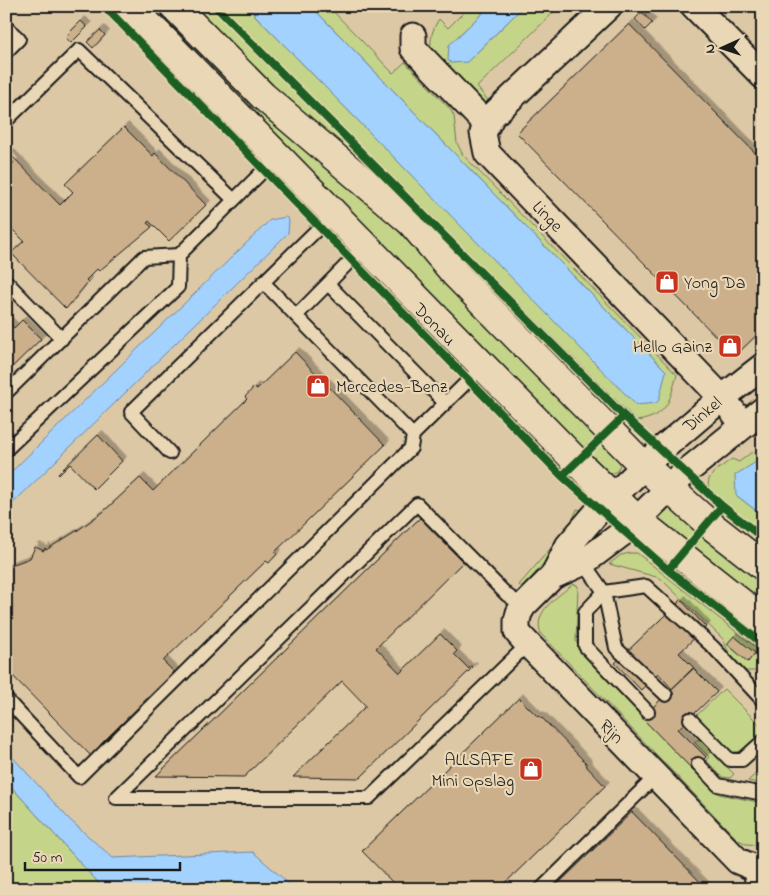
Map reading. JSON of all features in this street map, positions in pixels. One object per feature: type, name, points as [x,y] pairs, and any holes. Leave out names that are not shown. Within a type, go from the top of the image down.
[{"type":"main road","name":"Donau","points":[[129,6],[576,462],[637,520],[763,620]]},
{"type":"main road","points":[[174,6],[263,96],[410,222],[456,275],[644,466],[708,523],[763,566]]},
{"type":"street","points":[[413,36],[413,48],[487,125],[492,116],[609,6]]},
{"type":"street","points":[[694,6],[763,76]]},
{"type":"street","name":"Linge","points":[[487,125],[483,133],[487,153],[722,398],[753,418]]},
{"type":"street","name":"Dinkel","points":[[614,497],[644,466],[722,398],[763,366]]},
{"type":"street","name":"Dinkel","points":[[637,520],[686,472],[753,418]]},
{"type":"street","points":[[523,606],[576,554],[599,510],[614,497]]},
{"type":"street","points":[[576,554],[624,532],[637,520]]},
{"type":"street","name":"Rijn","points":[[523,606],[517,621],[517,632],[738,861],[756,875]]},
{"type":"lane","points":[[6,27],[19,39],[6,52]]},
{"type":"lane","points":[[6,121],[79,50],[234,200]]},
{"type":"lane","points":[[6,393],[144,257],[179,255],[278,156]]},
{"type":"lane","points":[[170,453],[131,412],[334,213]]},
{"type":"lane","points":[[296,316],[365,246]]},
{"type":"lane","points":[[6,450],[178,286],[179,255]]},
{"type":"lane","points":[[6,281],[62,339]]},
{"type":"lane","points":[[263,282],[413,435]]},
{"type":"lane","points":[[328,284],[445,403]]},
{"type":"lane","points":[[6,699],[79,777],[410,448],[413,435],[483,366]]},
{"type":"lane","points":[[523,606],[507,595],[417,504],[116,798],[369,798],[528,644]]},
{"type":"lane","points":[[576,554],[604,592],[616,648],[666,695]]},
{"type":"lane","points":[[648,712],[585,646],[585,612],[604,592],[646,586],[714,648],[763,701]]},
{"type":"lane","points":[[690,718],[730,760],[742,760],[763,741]]},
{"type":"lane","points":[[698,764],[718,785],[763,794]]},
{"type":"lane","points":[[541,889],[656,776]]},
{"type":"shaded area","points":[[6,6],[763,6],[763,889],[65,889],[6,822]]},
{"type":"green space","points":[[138,6],[165,6],[401,234],[597,436],[581,450]]},
{"type":"green space","points":[[184,6],[209,6],[617,415],[613,419]]},
{"type":"green space","points":[[219,6],[246,6],[636,404],[666,371],[311,6],[328,6],[393,73],[405,62],[450,109],[454,116],[457,143],[463,155],[677,375],[666,406],[655,416],[637,421]]},
{"type":"green space","points":[[470,6],[490,6],[449,45],[467,62],[524,6],[560,6],[477,87],[491,104],[483,105],[431,50],[432,34],[439,19],[448,28]]},
{"type":"green space","points":[[115,7],[257,150],[255,155],[112,10]]},
{"type":"green space","points":[[375,271],[468,367],[465,371],[372,274]]},
{"type":"green space","points":[[486,385],[565,466],[562,470],[482,389]]},
{"type":"green space","points":[[602,440],[619,458],[620,465],[617,471],[611,474],[604,474],[587,456]]},
{"type":"green space","points":[[752,452],[761,460],[741,472],[736,495],[763,516],[763,533],[715,496],[708,484],[712,475],[732,459],[739,462]]},
{"type":"green space","points":[[666,505],[673,506],[699,528],[685,544],[659,522],[657,515]]},
{"type":"green space","points":[[577,509],[581,510],[572,529],[523,588],[519,585],[567,529]]},
{"type":"green space","points":[[704,532],[763,579],[763,606],[690,549]]},
{"type":"green space","points":[[637,553],[763,653],[763,671],[742,671],[732,661],[723,639],[660,578],[609,564],[621,555]]},
{"type":"green space","points":[[573,584],[578,587],[576,641],[581,653],[693,770],[719,794],[763,803],[763,845],[746,844],[737,839],[541,634],[539,626],[543,612],[554,599]]},
{"type":"green space","points":[[724,689],[763,728],[752,742],[740,751],[730,751],[696,716]]},
{"type":"green space","points":[[699,739],[734,774],[730,778],[722,777],[706,760],[709,757],[694,742]]},
{"type":"green space","points":[[763,767],[763,784],[748,781]]},
{"type":"green space","points":[[6,781],[104,889],[14,889],[6,881]]},
{"type":"green space","points":[[235,881],[249,885],[253,889],[160,889],[184,883]]},
{"type":"water","points":[[246,6],[311,6],[666,371],[659,400],[656,403],[636,405]]},
{"type":"water","points":[[490,6],[524,6],[467,62],[451,63],[448,60],[449,45]]},
{"type":"water","points":[[286,217],[289,220],[288,233],[6,510],[6,477],[270,220]]},
{"type":"water","points":[[761,459],[763,460],[763,516],[736,495],[735,475]]},
{"type":"water","points":[[6,750],[70,820],[113,858],[253,852],[295,889],[253,889],[249,885],[235,881],[184,883],[160,889],[104,889],[6,781]]},
{"type":"building","points":[[642,12],[652,23],[645,30],[635,19]]},
{"type":"building","points":[[81,21],[87,27],[71,43],[65,37]]},
{"type":"building","points":[[629,24],[763,161],[763,329],[735,356],[517,133]]},
{"type":"building","points":[[100,30],[105,35],[93,48],[87,42]]},
{"type":"building","points":[[124,127],[153,156],[155,153],[206,205],[169,241],[149,221],[147,223],[152,227],[99,271],[97,269],[86,280],[88,282],[66,309],[11,253],[24,241],[6,223],[6,170],[14,163],[8,156],[10,154],[60,205],[73,192],[65,184]]},
{"type":"building","points":[[6,320],[14,328],[22,320],[41,339],[6,373]]},
{"type":"building","points":[[295,352],[385,445],[275,552],[277,554],[269,563],[266,561],[163,661],[174,672],[100,745],[104,749],[94,759],[6,669],[6,567],[30,558],[35,547],[44,551],[45,548],[46,550],[78,530],[103,512],[140,478],[153,491],[247,399],[245,397],[254,387],[257,389]]},
{"type":"building","points":[[98,435],[122,461],[94,489],[70,464],[58,474]]},
{"type":"building","points":[[420,518],[463,562],[376,648],[400,673],[440,634],[457,651],[454,654],[469,669],[471,666],[473,667],[360,778],[293,777],[366,706],[342,681],[244,777],[156,776]]},
{"type":"building","points":[[681,600],[706,627],[679,653],[694,668],[672,689],[658,673],[641,690],[615,663]]},
{"type":"building","points":[[734,636],[755,653],[748,662],[727,644]]},
{"type":"building","points":[[693,668],[717,692],[678,729],[706,757],[693,770],[642,718]]},
{"type":"building","points":[[519,698],[537,716],[541,717],[586,763],[587,767],[605,786],[499,889],[399,889],[362,851]]},
{"type":"building","points":[[632,812],[707,889],[553,889]]},
{"type":"cycle path","points":[[102,6],[111,13],[562,476],[668,570],[763,644]]},
{"type":"cycle path","points":[[215,6],[624,416],[722,506],[763,538]]},
{"type":"cycle path","points":[[562,476],[624,416]]},
{"type":"cycle path","points":[[668,570],[722,506]]},
{"type":"place","name":"Yong Da","points":[[667,282]]},
{"type":"place","name":"Hello Gainz","points":[[730,346]]},
{"type":"place","name":"Mercedes-Benz","points":[[318,386]]},
{"type":"place","name":"ALLSAFE Mini Opslag","points":[[531,769]]}]
